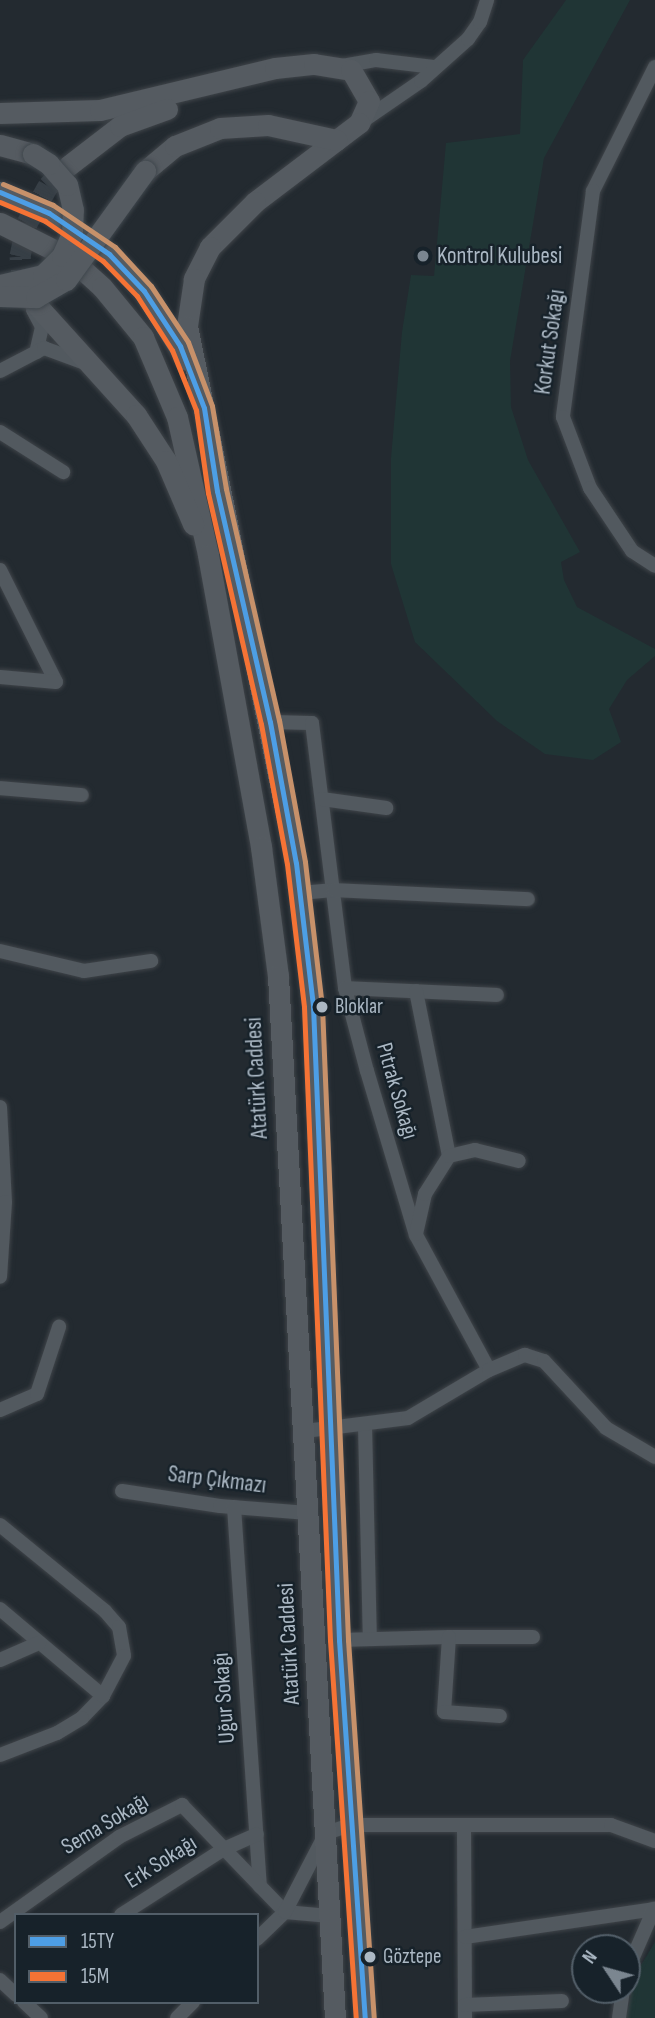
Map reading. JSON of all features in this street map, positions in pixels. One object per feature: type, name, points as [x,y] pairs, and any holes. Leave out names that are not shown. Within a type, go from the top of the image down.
[{"type":"main road","points":[[68,166],[120,126],[145,115],[342,66]]},
{"type":"main road","points":[[0,113],[100,110],[275,68],[342,66],[359,77],[366,90],[368,111],[359,123],[233,222],[210,247],[194,279],[187,326],[217,491],[270,722],[300,892],[313,1006],[339,1640],[365,2018]]},
{"type":"main road","points":[[0,296],[36,297],[66,280],[145,171],[175,146],[220,128],[268,125],[336,140]]},
{"type":"main road","points":[[0,145],[33,154],[49,164],[66,185],[74,210],[72,234],[62,256],[43,275],[27,282],[0,285]]},
{"type":"main road","points":[[0,192],[32,204],[76,229],[119,264],[144,291],[180,346],[204,408]]},
{"type":"main road","name":"Atatürk Caddesi","points":[[0,223],[70,258],[102,287],[143,337],[177,417],[208,555],[259,834],[278,976],[305,1431],[335,2018]]},
{"type":"main road","points":[[25,293],[157,445],[208,555]]},
{"type":"street","points":[[359,123],[468,39],[480,22],[487,0]]},
{"type":"street","points":[[342,66],[376,60],[434,67]]},
{"type":"street","name":"Korkut Sokağı","points":[[655,67],[593,191],[563,416],[590,488],[632,551],[655,566]]},
{"type":"street","points":[[25,293],[42,327],[36,352]]},
{"type":"street","points":[[0,371],[36,352],[52,349],[90,365]]},
{"type":"street","points":[[0,432],[62,472]]},
{"type":"street","points":[[0,570],[56,682],[0,677]]},
{"type":"street","name":"Pıtrak Sokağı","points":[[270,722],[312,723],[345,988],[415,1235],[489,1370]]},
{"type":"street","points":[[0,788],[82,795]]},
{"type":"street","points":[[322,799],[386,808]]},
{"type":"street","points":[[300,892],[334,890],[527,899]]},
{"type":"street","points":[[0,951],[84,971],[150,961]]},
{"type":"street","points":[[345,988],[497,995]]},
{"type":"street","name":"Pıtrak Sokağı","points":[[416,991],[449,1156]]},
{"type":"street","points":[[0,1107],[0,1277]]},
{"type":"street","points":[[415,1235],[425,1194],[449,1156],[475,1150],[519,1161]]},
{"type":"street","points":[[0,1410],[37,1394],[59,1327]]},
{"type":"street","points":[[305,1431],[408,1418],[489,1370],[525,1355],[544,1361],[606,1428],[655,1457]]},
{"type":"street","points":[[365,1425],[370,1639]]},
{"type":"street","name":"Sarp Çıkmazı","points":[[122,1491],[234,1507],[308,1513]]},
{"type":"street","name":"Uğur Sokağı","points":[[234,1507],[260,1886]]},
{"type":"street","points":[[0,1525],[105,1611],[119,1628],[124,1656],[103,1696],[57,1733],[0,1755]]},
{"type":"street","points":[[0,1609],[103,1696]]},
{"type":"street","points":[[449,1637],[444,1712],[500,1716]]},
{"type":"street","points":[[339,1640],[533,1637]]},
{"type":"street","points":[[0,1660],[39,1643]]},
{"type":"street","name":"Sema Sokağı","points":[[0,1922],[119,1837],[182,1805],[285,1912]]},
{"type":"street","points":[[259,1937],[285,1912],[326,1833],[351,1825],[611,1825],[655,1841]]},
{"type":"street","points":[[464,1827],[465,2012],[562,2001]]},
{"type":"street","name":"Erk Sokağı","points":[[124,1913],[225,1849],[257,1834]]},
{"type":"street","points":[[465,1937],[654,1909]]},
{"type":"street","points":[[641,1939],[654,1909]]},
{"type":"street","points":[[285,1912],[330,1916]]},
{"type":"street","points":[[0,1980],[14,1993]]},
{"type":"street","points":[[26,2004],[41,2018]]},
{"type":"street","points":[[177,2018],[191,2004]]},
{"type":"green space","points":[[566,0],[630,0],[544,158],[510,361],[511,407],[528,460],[580,552],[561,562],[564,580],[577,607],[655,649],[655,656],[627,680],[609,709],[621,742],[593,760],[545,754],[497,721],[415,642],[391,564],[391,458],[402,332],[411,275],[434,276],[446,143],[520,134],[523,60]]},
{"type":"green space","points":[[655,1942],[655,2018],[626,2018],[629,2004],[641,2004],[641,1965]]},
{"type":"tunnel","points":[[23,290],[20,256],[27,223],[48,186],[68,166]]},
{"type":"transit line","points":[[3,184],[53,205],[115,247],[151,286],[188,342],[212,406],[226,489],[279,720],[305,862],[322,1006],[348,1640],[374,2017]]},
{"type":"transit line","name":"15TY","points":[[0,192],[49,213],[109,254],[144,291],[180,346],[204,408],[217,491],[270,722],[296,863],[313,1006],[339,1640],[365,2018]]},
{"type":"transit line","name":"15M","points":[[0,202],[45,221],[103,261],[137,296],[172,350],[196,410],[208,493],[261,724],[287,864],[304,1007],[330,1640],[356,2018]]},
{"type":"place","name":"Kontrol Kulubesi","points":[[423,256]]},
{"type":"place","name":"Bloklar","points":[[322,1007]]},
{"type":"place","name":"Göztepe","points":[[370,1957]]}]
